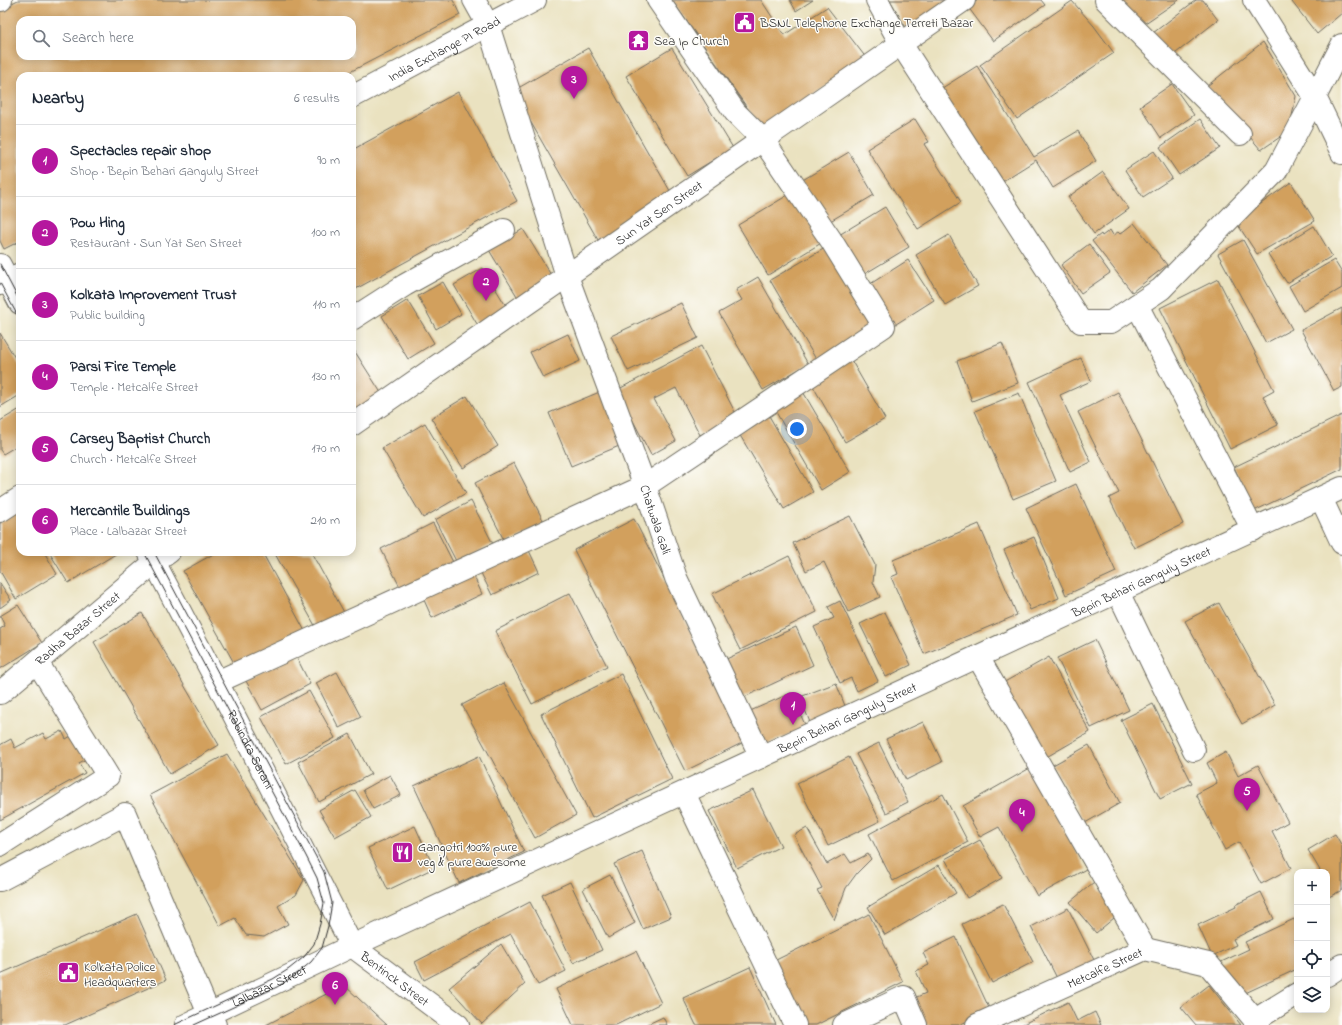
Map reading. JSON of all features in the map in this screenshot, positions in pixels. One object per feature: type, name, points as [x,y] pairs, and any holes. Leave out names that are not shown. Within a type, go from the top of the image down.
[{"type":"street","name":"Chatwala Gali","points":[[474,0],[488,25],[567,276],[645,486],[676,578],[761,757]]},
{"type":"street","name":"India Exchange PI Road","points":[[356,95],[535,0]]},
{"type":"street","points":[[217,682],[645,486],[884,326],[831,240],[763,140],[735,112],[658,0]]},
{"type":"street","points":[[877,0],[901,44],[1081,322],[1111,322],[1161,289],[1276,171],[1342,45]]},
{"type":"street","name":"Sun Yat Sen Street","points":[[356,422],[964,0]]},
{"type":"street","points":[[1106,0],[1240,134]]},
{"type":"street","points":[[1254,0],[1315,97],[1342,153]]},
{"type":"street","points":[[356,316],[405,285],[504,230]]},
{"type":"street","points":[[7,276],[16,295]]},
{"type":"street","points":[[1137,305],[1253,530]]},
{"type":"street","name":"Bepin Behari Ganguly Street","points":[[352,946],[1342,488]]},
{"type":"street","points":[[1321,498],[1342,543]]},
{"type":"street","points":[[0,511],[16,501]]},
{"type":"street","name":"Radha Bazar Street","points":[[2,687],[37,662],[157,556]]},
{"type":"street","name":"Rabindra Sarani","points":[[158,556],[217,682],[352,946]]},
{"type":"street","points":[[1118,592],[1194,750]]},
{"type":"street","points":[[978,657],[1145,949]]},
{"type":"street","points":[[0,845],[108,776],[37,662]]},
{"type":"street","points":[[684,793],[795,1025]]},
{"type":"street","points":[[0,880],[125,814],[212,1020]]},
{"type":"street","name":"Lalbazar Street","points":[[186,1025],[212,1020],[352,946]]},
{"type":"street","name":"Bentinck Street","points":[[352,946],[458,1025]]},
{"type":"street","name":"Metcalfe Street","points":[[977,1025],[1145,949],[1208,964],[1257,1022]]},
{"type":"street","points":[[1330,972],[1342,965]]},
{"type":"street","points":[[1257,1022],[1294,996]]},
{"type":"street","points":[[844,1025],[904,997],[916,1025]]},
{"type":"building","points":[[18,0],[453,0],[460,15],[350,72],[16,72],[16,243],[4,249],[0,241],[0,9]]},
{"type":"building","points":[[672,0],[761,0],[784,35],[827,7],[867,59],[762,129]]},
{"type":"building","points":[[790,0],[813,0],[796,11]]},
{"type":"building","points":[[890,0],[947,0],[909,33]]},
{"type":"building","points":[[978,0],[1041,0],[1045,5],[993,41],[968,7]]},
{"type":"building","points":[[1117,0],[1179,0],[1138,28]]},
{"type":"building","points":[[1196,0],[1203,0],[1218,20],[1171,57],[1153,33]]},
{"type":"building","points":[[1294,0],[1342,0],[1342,13],[1317,34],[1292,2]]},
{"type":"building","points":[[1072,1],[1094,26],[1114,53],[1017,119],[980,65]]},
{"type":"building","points":[[1263,42],[1296,96],[1289,131],[1261,150],[1207,86]]},
{"type":"building","points":[[588,48],[673,196],[598,240],[513,91]]},
{"type":"building","points":[[672,48],[733,148],[687,176],[626,76]]},
{"type":"building","points":[[977,66],[1034,157],[1078,131],[1096,161],[1053,188],[1036,160],[998,184],[939,90]]},
{"type":"building","points":[[1172,84],[1194,115],[1161,138],[1140,106]]},
{"type":"building","points":[[458,92],[517,201],[356,289],[356,148]]},
{"type":"building","points":[[915,119],[929,142],[924,144],[961,202],[918,229],[867,149]]},
{"type":"building","points":[[1200,119],[1220,148],[1179,175],[1160,147]]},
{"type":"building","points":[[1154,151],[1172,178],[1143,197],[1125,170]]},
{"type":"building","points":[[849,152],[874,195],[827,223],[801,181]]},
{"type":"building","points":[[1103,172],[1129,209],[1094,234],[1068,197]]},
{"type":"building","points":[[1291,182],[1315,221],[1257,254],[1236,222]]},
{"type":"building","points":[[793,192],[823,242],[768,275],[738,225]]},
{"type":"building","points":[[885,207],[909,247],[858,278],[834,238]]},
{"type":"building","points":[[1134,223],[1167,265],[1132,292],[1092,241],[1101,234],[1102,236],[1110,230],[1113,235],[1118,232],[1120,234]]},
{"type":"building","points":[[1314,226],[1332,256],[1287,283],[1268,254]]},
{"type":"building","points":[[523,229],[554,280],[520,301],[489,250]]},
{"type":"building","points":[[949,235],[978,286],[945,305],[916,255]]},
{"type":"building","points":[[1243,240],[1292,329],[1266,343],[1218,254]]},
{"type":"building","points":[[832,244],[878,326],[817,361],[770,280]]},
{"type":"building","points":[[1089,244],[1110,273],[1081,293],[1061,265]]},
{"type":"building","points":[[908,260],[934,300],[893,326],[867,286]]},
{"type":"building","points":[[1334,260],[1342,273],[1342,288],[1303,311],[1289,286]]},
{"type":"building","points":[[483,268],[509,311],[480,329],[454,285]]},
{"type":"building","points":[[758,277],[808,364],[763,390],[719,313],[742,300],[736,290]]},
{"type":"building","points":[[1218,279],[1274,390],[1263,396],[1278,425],[1230,449],[1160,308]]},
{"type":"building","points":[[443,282],[461,314],[436,329],[418,296]]},
{"type":"building","points":[[408,300],[434,343],[408,359],[382,316]]},
{"type":"building","points":[[681,303],[698,338],[628,371],[611,336]]},
{"type":"building","points":[[1342,308],[1342,387],[1334,391],[1301,330]]},
{"type":"building","points":[[0,333],[16,359],[16,397],[0,407]]},
{"type":"building","points":[[568,334],[580,361],[543,378],[530,352]]},
{"type":"building","points":[[1002,343],[1018,383],[972,401],[957,361]]},
{"type":"building","points":[[701,346],[737,416],[700,435],[676,388],[654,399],[676,441],[651,455],[617,390]]},
{"type":"building","points":[[356,353],[385,399],[356,413]]},
{"type":"building","points":[[850,358],[885,419],[845,442],[810,381]]},
{"type":"building","points":[[1081,358],[1091,381],[1060,395],[1091,462],[1070,472],[1029,382]]},
{"type":"building","points":[[802,390],[850,472],[821,490],[773,407]]},
{"type":"building","points":[[602,391],[624,444],[571,466],[549,413]]},
{"type":"building","points":[[1118,392],[1183,524],[1134,548],[1109,498],[1119,493],[1078,412]]},
{"type":"building","points":[[1019,393],[1056,481],[1013,499],[975,411]]},
{"type":"building","points":[[467,396],[498,446],[463,468],[431,418]]},
{"type":"building","points":[[16,411],[16,446],[3,454],[0,450],[0,421]]},
{"type":"building","points":[[768,414],[813,492],[784,509],[738,432]]},
{"type":"building","points":[[1342,415],[1342,469],[1254,511],[1234,467]]},
{"type":"building","points":[[425,423],[466,493],[423,518],[382,448]]},
{"type":"building","points":[[514,463],[545,524],[506,544],[475,483]]},
{"type":"building","points":[[1076,484],[1116,572],[1066,595],[1026,508]]},
{"type":"building","points":[[471,501],[493,544],[457,563],[435,520]]},
{"type":"building","points":[[16,513],[16,556],[46,556],[57,574],[16,599],[0,571],[0,523]]},
{"type":"building","points":[[850,516],[875,565],[873,582],[880,597],[848,612],[824,562],[806,571],[793,543]]},
{"type":"building","points":[[634,519],[746,741],[685,771],[574,550]]},
{"type":"building","points":[[433,523],[455,566],[403,593],[381,549]]},
{"type":"building","points":[[979,524],[1017,615],[924,654],[891,577],[898,574],[893,560]]},
{"type":"building","points":[[1034,537],[1059,598],[1030,610],[1004,550]]},
{"type":"building","points":[[525,542],[539,572],[492,595],[477,565]]},
{"type":"building","points":[[51,556],[112,556],[68,583]]},
{"type":"building","points":[[210,556],[264,556],[306,633],[238,670],[183,571]]},
{"type":"building","points":[[276,556],[313,556],[346,616],[318,631]]},
{"type":"building","points":[[789,556],[817,612],[740,650],[712,594]]},
{"type":"building","points":[[470,568],[482,594],[432,618],[420,591]]},
{"type":"building","points":[[0,583],[11,600],[0,608]]},
{"type":"building","points":[[570,593],[607,666],[532,704],[495,631]]},
{"type":"building","points":[[840,601],[878,681],[857,691],[851,678],[840,683],[814,627],[834,618],[828,607]]},
{"type":"building","points":[[1219,603],[1275,705],[1242,724],[1185,621]]},
{"type":"building","points":[[18,605],[42,643],[0,669],[0,629],[5,626],[0,616]]},
{"type":"building","points":[[885,612],[911,665],[886,677],[860,624]]},
{"type":"building","points":[[142,613],[219,745],[170,774],[94,642]]},
{"type":"building","points":[[796,627],[813,665],[740,699],[722,661]]},
{"type":"building","points":[[1095,640],[1129,710],[1091,728],[1057,658]]},
{"type":"building","points":[[295,654],[310,684],[262,710],[246,681]]},
{"type":"building","points":[[1049,657],[1090,732],[1043,759],[1001,684]]},
{"type":"building","points":[[337,672],[361,717],[339,728],[316,683]]},
{"type":"building","points":[[621,674],[672,779],[592,818],[541,714]]},
{"type":"building","points":[[504,683],[576,815],[535,838],[462,705]]},
{"type":"building","points":[[836,683],[847,711],[811,725],[800,697]]},
{"type":"building","points":[[309,691],[335,738],[286,764],[261,717]]},
{"type":"building","points":[[791,693],[806,727],[762,746],[748,712]]},
{"type":"building","points":[[1153,704],[1192,783],[1160,799],[1121,720]]},
{"type":"building","points":[[923,722],[942,762],[906,780],[886,739]]},
{"type":"building","points":[[62,731],[66,739],[76,733],[90,757],[79,763],[85,773],[0,820],[0,745],[11,739],[15,748],[43,733],[46,739]]},
{"type":"building","points":[[350,734],[371,774],[319,802],[298,762]]},
{"type":"building","points":[[879,743],[908,802],[886,813],[856,754]]},
{"type":"building","points":[[1089,745],[1120,803],[1085,823],[1053,765]]},
{"type":"building","points":[[1226,752],[1238,776],[1258,765],[1288,822],[1272,831],[1291,868],[1261,884],[1239,842],[1225,850],[1196,794],[1217,783],[1207,763]]},
{"type":"building","points":[[227,754],[304,880],[296,895],[278,906],[288,924],[264,937],[246,935],[235,918],[220,926],[150,795]]},
{"type":"building","points":[[479,756],[524,852],[459,883],[414,786]]},
{"type":"building","points":[[849,757],[880,821],[828,846],[797,783]]},
{"type":"building","points":[[1030,768],[1086,869],[1037,896],[999,827],[980,837],[963,806]]},
{"type":"building","points":[[390,775],[401,795],[373,809],[363,790]]},
{"type":"building","points":[[355,790],[371,817],[335,837],[319,810]]},
{"type":"building","points":[[753,790],[781,846],[737,868],[709,811]]},
{"type":"building","points":[[943,794],[968,842],[893,881],[869,834]]},
{"type":"building","points":[[415,826],[434,868],[388,890],[368,848]]},
{"type":"building","points":[[807,828],[827,864],[845,854],[851,863],[868,854],[871,859],[857,873],[846,888],[834,920],[817,890],[822,888],[794,835]]},
{"type":"building","points":[[1335,834],[1342,846],[1342,890],[1330,896],[1330,869],[1319,869],[1308,850]]},
{"type":"building","points":[[980,840],[1002,878],[967,898],[945,859]]},
{"type":"building","points":[[642,851],[671,917],[643,929],[614,864]]},
{"type":"building","points":[[939,865],[956,893],[885,935],[868,907]]},
{"type":"building","points":[[610,875],[635,923],[608,938],[583,889]]},
{"type":"building","points":[[570,882],[602,950],[573,963],[542,895]]},
{"type":"building","points":[[1094,882],[1120,913],[1096,933],[1070,902]]},
{"type":"building","points":[[1261,892],[1274,919],[1233,939],[1236,945],[1212,956],[1198,925],[1236,907],[1235,905]]},
{"type":"building","points":[[530,902],[566,971],[538,985],[511,934],[424,980],[415,962]]},
{"type":"building","points":[[1003,904],[1033,962],[992,983],[962,924]]},
{"type":"building","points":[[1068,908],[1097,966],[1060,984],[1031,927]]},
{"type":"building","points":[[137,914],[166,980],[65,1025],[0,1025],[0,974]]},
{"type":"building","points":[[869,914],[903,982],[816,1025],[803,1025],[772,962]]},
{"type":"building","points":[[1294,919],[1294,970],[1241,995],[1219,963],[1249,949],[1245,942]]},
{"type":"building","points":[[956,937],[990,1010],[959,1025],[921,1025],[910,1000],[926,993],[916,971],[929,965],[923,953]]},
{"type":"building","points":[[501,944],[525,984],[482,1024],[449,988]]},
{"type":"building","points":[[636,951],[661,1003],[616,1025],[573,1025],[556,989]]},
{"type":"building","points":[[750,967],[776,1025],[696,1025],[683,998]]},
{"type":"building","points":[[344,985],[387,1025],[266,1025]]},
{"type":"building","points":[[1209,985],[1241,1025],[1196,1025],[1181,1007]]},
{"type":"building","points":[[1068,1002],[1077,1021],[1095,1012],[1101,1025],[1021,1025]]},
{"type":"building","points":[[663,1017],[667,1025],[646,1025]]},
{"type":"tram line","points":[[0,264],[16,294]]},
{"type":"tram line","points":[[0,283],[16,313]]},
{"type":"tram line","points":[[146,556],[306,856],[317,878],[324,903],[314,944],[304,957],[273,979],[174,1025]]},
{"type":"tram line","points":[[156,556],[324,872],[332,903],[322,948],[311,962],[294,976],[277,987],[194,1025]]},
{"type":"place","name":"BSNL Telephone Exchange Terreti Bazar","points":[[744,22]]},
{"type":"place","name":"Sea Ip Church","points":[[638,40]]},
{"type":"place","name":"Kolkata Improvement Trust","points":[[574,99]]},
{"type":"place","name":"Pow Hing","points":[[486,301]]},
{"type":"place","name":"Spectacles repair shop","points":[[793,725]]},
{"type":"place","name":"Carsey Baptist Church","points":[[1247,811]]},
{"type":"place","name":"Parsi Fire Temple","points":[[1022,832]]},
{"type":"place","name":"Gangotri 100% pure veg & pure awesome","points":[[402,853]]},
{"type":"place","name":"Kolkata Police Headquarters","points":[[68,973]]},
{"type":"place","name":"Mercantile Buildings","points":[[335,1005]]}]
